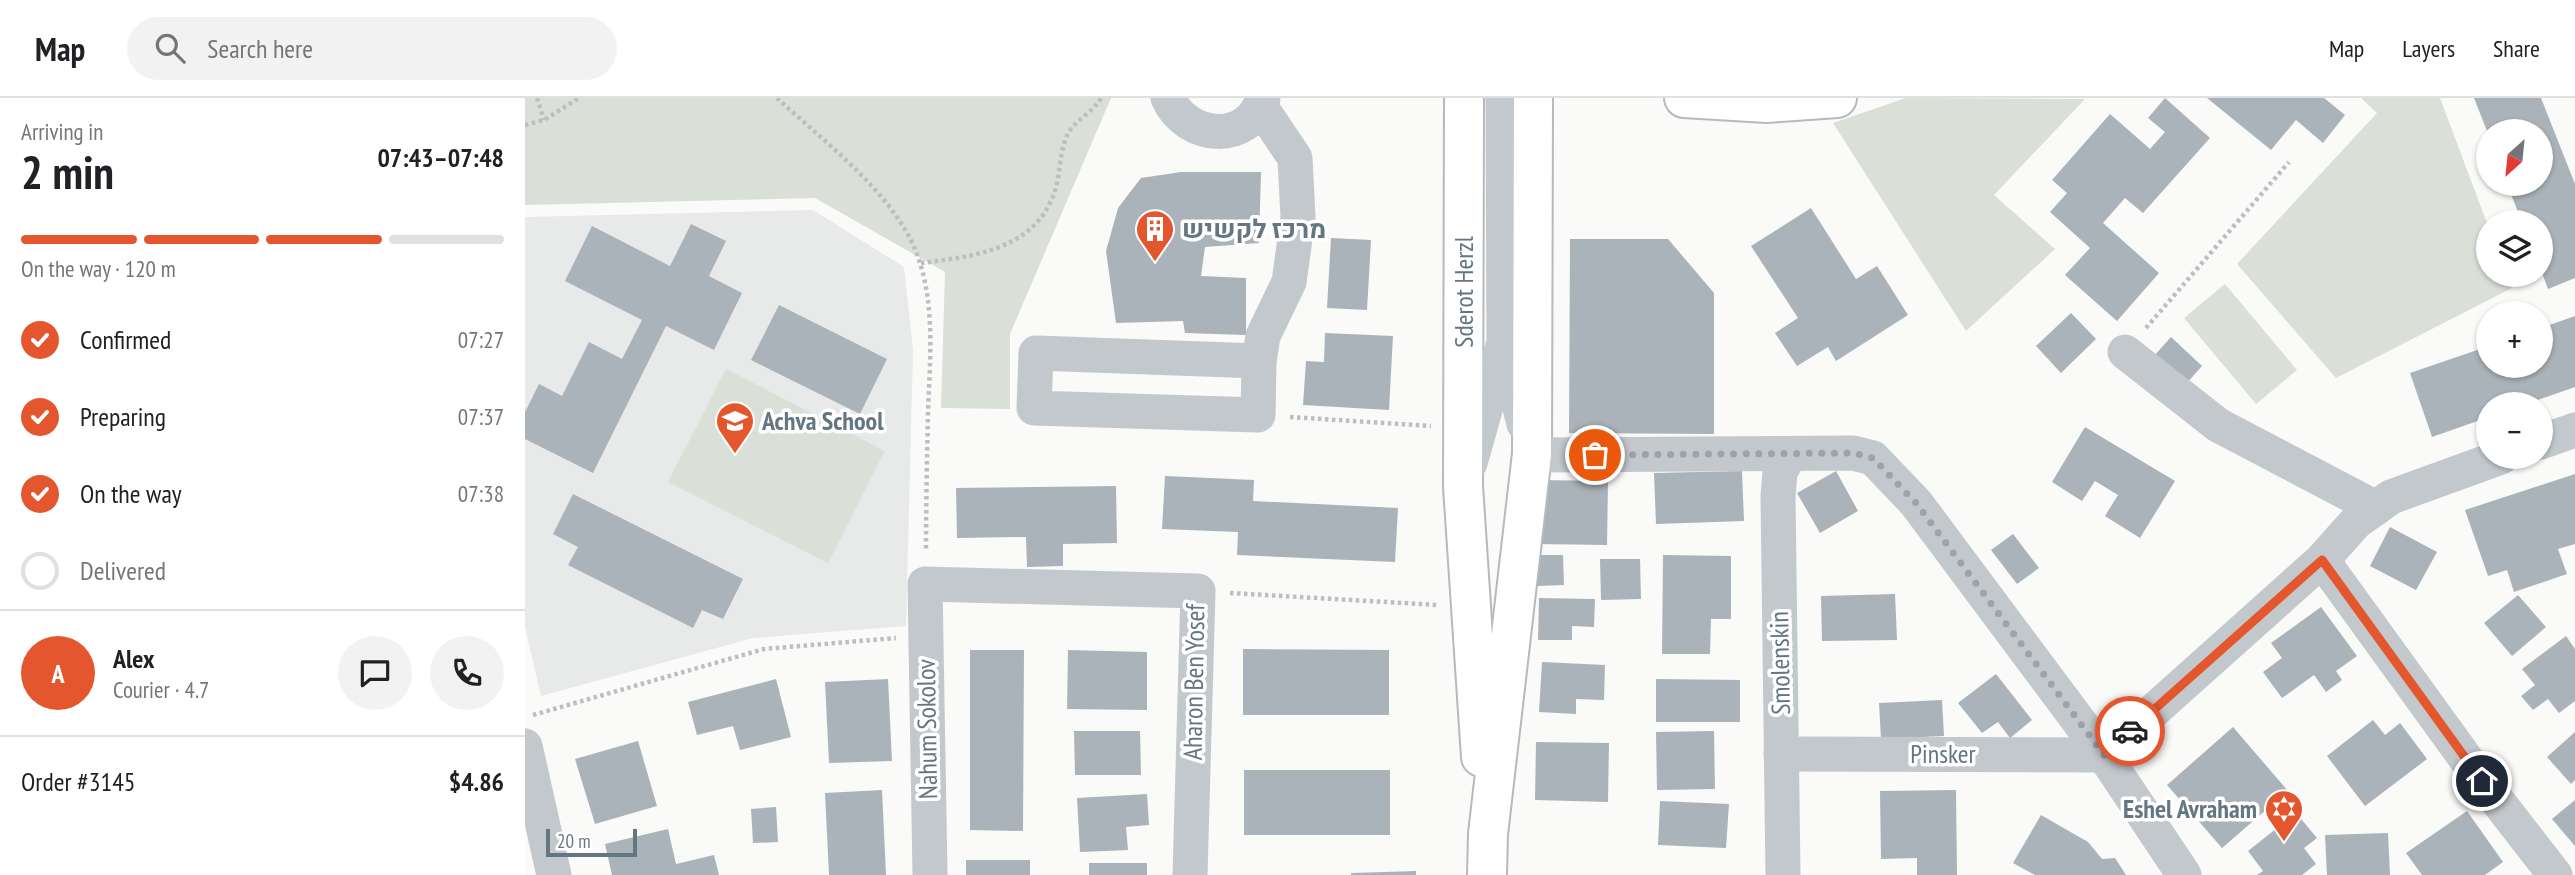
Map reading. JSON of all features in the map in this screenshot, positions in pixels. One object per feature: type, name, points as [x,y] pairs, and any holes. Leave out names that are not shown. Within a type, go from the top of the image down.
[{"type":"main road","name":"Sderot Herzl","points":[[1464,98],[1463,486],[1469,607],[1488,834]]},
{"type":"main road","name":"Sderot Herzl","points":[[1487,875],[1488,834],[1535,455],[1533,98]]},
{"type":"main road","points":[[1684,98],[1767,103],[1837,98]]},
{"type":"street","points":[[1168,98],[1177,115],[1191,126],[1218,133],[1235,129],[1250,120],[1262,102],[1295,158],[1298,217],[1289,282],[1263,336],[1259,361],[1258,415],[1034,408],[1036,353],[1259,361]]},
{"type":"street","name":"Sderot Herzl","points":[[1503,98],[1504,342],[1535,455]]},
{"type":"street","name":"Sderot Herzl","points":[[1463,486],[1504,342]]},
{"type":"street","points":[[2125,352],[2218,425],[2376,508]]},
{"type":"street","points":[[2553,438],[2575,430]]},
{"type":"street","points":[[1535,455],[1853,453],[1873,458],[1916,503],[2104,755],[2184,875]]},
{"type":"street","name":"Smolenskin","points":[[1783,875],[1778,496],[1780,472],[1790,454]]},
{"type":"street","points":[[2104,755],[2322,560],[2356,523],[2391,497],[2476,466]]},
{"type":"street","points":[[2322,560],[2482,781],[2555,875]]},
{"type":"street","name":"Aharon Ben Yosef","points":[[925,584],[1198,591],[1190,875]]},
{"type":"street","name":"Nahum Sokolov","points":[[925,584],[930,875]]},
{"type":"street","points":[[525,746],[554,875]]},
{"type":"street","name":"Pinsker","points":[[1781,754],[2104,755]]},
{"type":"path","points":[[537,98],[544,120]]},
{"type":"path","points":[[525,125],[544,120],[579,98]]},
{"type":"path","points":[[777,98],[837,152],[886,204],[906,231],[921,263],[930,306],[925,584]]},
{"type":"path","points":[[921,263],[971,257],[1015,241],[1032,229],[1051,202],[1060,173],[1066,137],[1101,98]]},
{"type":"path","points":[[2125,352],[2289,162]]},
{"type":"path","points":[[1258,415],[1464,429]]},
{"type":"path","points":[[1198,591],[1469,607]]},
{"type":"path","points":[[525,717],[764,649],[926,636]]},
{"type":"shaded area","points":[[525,98],[1111,98],[1010,334],[1010,409],[941,408],[945,272],[815,198],[525,205]]},
{"type":"shaded area","points":[[1906,98],[2085,99],[1994,195],[2055,249],[1966,331],[1833,123]]},
{"type":"shaded area","points":[[2361,98],[2440,98],[2482,210],[2476,210],[2476,287],[2512,288],[2487,301],[2476,301],[2476,306],[2336,378],[2237,264],[2377,113]]},
{"type":"shaded area","points":[[813,210],[904,267],[913,350],[906,626],[753,638],[541,696],[525,627],[525,217]]},
{"type":"shaded area","points":[[2225,284],[2297,370],[2256,404],[2184,318]]},
{"type":"shaded area","points":[[726,369],[885,451],[828,563],[668,482]]},
{"type":"building","points":[[2165,98],[2210,138],[2143,213],[2125,198],[2103,223],[2159,273],[2117,321],[2065,275],[2090,248],[2050,212],[2067,193],[2052,180],[2110,114],[2150,149],[2165,132],[2148,118]]},
{"type":"building","points":[[2207,98],[2324,98],[2345,115],[2323,143],[2296,120],[2271,150]]},
{"type":"building","points":[[2474,98],[2541,98],[2549,119],[2482,119]]},
{"type":"building","points":[[2553,128],[2575,184],[2575,278],[2553,287],[2553,210],[2517,210],[2512,196],[2553,196]]},
{"type":"building","name":"מרכז לקשיש","points":[[1181,172],[1261,172],[1259,243],[1205,247],[1201,276],[1246,278],[1246,335],[1185,333],[1183,321],[1116,323],[1106,251],[1118,208],[1141,178]]},
{"type":"building","points":[[1811,208],[1856,279],[1877,266],[1908,315],[1836,361],[1828,347],[1797,366],[1775,333],[1798,318],[1751,246]]},
{"type":"building","points":[[691,224],[726,241],[709,276],[742,293],[714,350],[666,326],[593,473],[525,439],[525,412],[539,384],[562,396],[589,342],[622,359],[642,320],[565,281],[592,226],[670,266]]},
{"type":"building","points":[[1331,238],[1371,240],[1367,310],[1327,308]]},
{"type":"building","points":[[1570,239],[1668,239],[1714,293],[1714,434],[1569,433]]},
{"type":"building","points":[[779,305],[887,359],[860,414],[751,360]]},
{"type":"building","points":[[2071,313],[2096,339],[2061,373],[2036,346]]},
{"type":"building","points":[[2575,316],[2575,387],[2553,395],[2553,392],[2476,392],[2476,422],[2432,437],[2410,373],[2476,350],[2476,378],[2553,378],[2553,324]]},
{"type":"building","points":[[1325,333],[1393,336],[1389,410],[1303,405],[1306,361],[1324,362]]},
{"type":"building","points":[[2171,337],[2202,366],[2185,385],[2154,356]]},
{"type":"building","points":[[2085,427],[2175,481],[2140,538],[2105,516],[2118,495],[2095,481],[2082,501],[2052,482]]},
{"type":"building","points":[[1742,471],[1744,521],[1656,524],[1654,473]]},
{"type":"building","points":[[1836,471],[1858,511],[1820,533],[1797,493]]},
{"type":"building","points":[[2575,474],[2575,544],[2558,549],[2567,574],[2514,592],[2507,570],[2488,576],[2465,510]]},
{"type":"building","points":[[1165,476],[1254,480],[1253,501],[1398,508],[1395,562],[1237,555],[1238,532],[1162,529]]},
{"type":"building","points":[[1537,480],[1608,481],[1607,545],[1536,544]]},
{"type":"building","points":[[1116,486],[1117,543],[1063,544],[1063,566],[1027,567],[1026,537],[957,538],[956,488]]},
{"type":"building","points":[[573,494],[743,579],[723,619],[702,610],[693,628],[568,565],[578,547],[553,534]]},
{"type":"building","points":[[2390,527],[2437,552],[2416,590],[2370,566]]},
{"type":"building","points":[[2013,534],[2039,568],[2017,584],[1991,550]]},
{"type":"building","points":[[1537,555],[1563,555],[1564,585],[1538,586]]},
{"type":"building","points":[[1663,555],[1731,556],[1731,619],[1711,619],[1710,654],[1662,654]]},
{"type":"building","points":[[1600,559],[1640,559],[1641,599],[1601,600]]},
{"type":"building","points":[[1895,594],[1897,640],[1822,641],[1821,596]]},
{"type":"building","points":[[2518,595],[2546,627],[2512,656],[2484,623]]},
{"type":"building","points":[[1539,598],[1595,599],[1594,627],[1572,626],[1572,640],[1538,640]]},
{"type":"building","points":[[2321,607],[2357,656],[2336,671],[2342,680],[2326,692],[2314,675],[2282,698],[2263,672],[2282,658],[2271,643]]},
{"type":"building","points":[[2566,636],[2575,649],[2575,701],[2559,713],[2548,699],[2533,710],[2521,696],[2535,685],[2522,669]]},
{"type":"building","points":[[1243,649],[1389,650],[1389,715],[1243,715]]},
{"type":"building","points":[[970,650],[1024,650],[1023,831],[970,830]]},
{"type":"building","points":[[1068,650],[1147,652],[1147,710],[1067,709]]},
{"type":"building","points":[[1542,662],[1605,665],[1604,700],[1576,699],[1576,714],[1539,712]]},
{"type":"building","points":[[1996,674],[2032,720],[2010,738],[1998,722],[1982,733],[1958,703]]},
{"type":"building","points":[[776,679],[791,737],[740,750],[733,726],[697,735],[688,702]]},
{"type":"building","points":[[888,679],[892,761],[829,763],[825,682]]},
{"type":"building","points":[[1656,679],[1740,680],[1740,722],[1656,722]]},
{"type":"building","points":[[1942,700],[1944,736],[1881,739],[1879,703]]},
{"type":"building","points":[[2373,720],[2385,735],[2400,723],[2427,759],[2365,806],[2327,756]]},
{"type":"building","points":[[2233,727],[2288,791],[2222,848],[2167,785]]},
{"type":"building","points":[[1074,731],[1140,731],[1141,775],[1075,775]]},
{"type":"building","points":[[1714,731],[1715,789],[1657,790],[1656,732]]},
{"type":"building","points":[[2575,732],[2575,780],[2571,784],[2547,757]]},
{"type":"building","points":[[638,741],[657,806],[595,824],[575,759]]},
{"type":"building","points":[[1536,742],[1609,743],[1608,802],[1535,800]]},
{"type":"building","points":[[1244,770],[1390,770],[1390,835],[1244,835]]},
{"type":"building","points":[[882,790],[886,875],[829,875],[825,793]]},
{"type":"building","points":[[1956,790],[1957,875],[1917,875],[1917,858],[1881,859],[1880,791]]},
{"type":"building","points":[[1147,794],[1149,825],[1126,827],[1128,850],[1080,852],[1077,798]]},
{"type":"building","points":[[2575,800],[2575,846],[2552,819]]},
{"type":"building","points":[[1660,801],[1729,804],[1726,848],[1658,845]]},
{"type":"building","points":[[776,807],[778,842],[753,843],[751,809]]},
{"type":"building","points":[[2467,811],[2503,862],[2485,875],[2422,875],[2406,853]]},
{"type":"building","name":"Eshel Avraham","points":[[2296,813],[2317,838],[2304,848],[2316,864],[2302,875],[2257,875],[2263,871],[2248,851]]},
{"type":"building","points":[[2041,815],[2088,842],[2102,859],[2115,858],[2126,875],[2035,875],[2013,863]]},
{"type":"building","points":[[668,829],[676,864],[714,855],[719,875],[612,875],[605,844]]},
{"type":"building","points":[[2388,833],[2390,875],[2327,875],[2325,835]]},
{"type":"building","points":[[966,860],[1030,860],[1030,875],[966,875]]},
{"type":"building","points":[[1089,863],[1147,863],[1147,875],[1089,875]]},
{"type":"building","points":[[1416,871],[1416,875],[1351,875],[1351,873]]},
{"type":"way so far","points":[[1595,455],[1853,453],[1873,458],[1916,503],[2104,755],[2130,731]]},
{"type":"place","name":"מרכז לקשיש","points":[[1155,263]]},
{"type":"place","name":"Achva School","points":[[735,455]]},
{"type":"place","name":"Eshel Avraham","points":[[2284,843]]},
{"type":"route","points":[[2130,731],[2322,560],[2482,781]]}]
